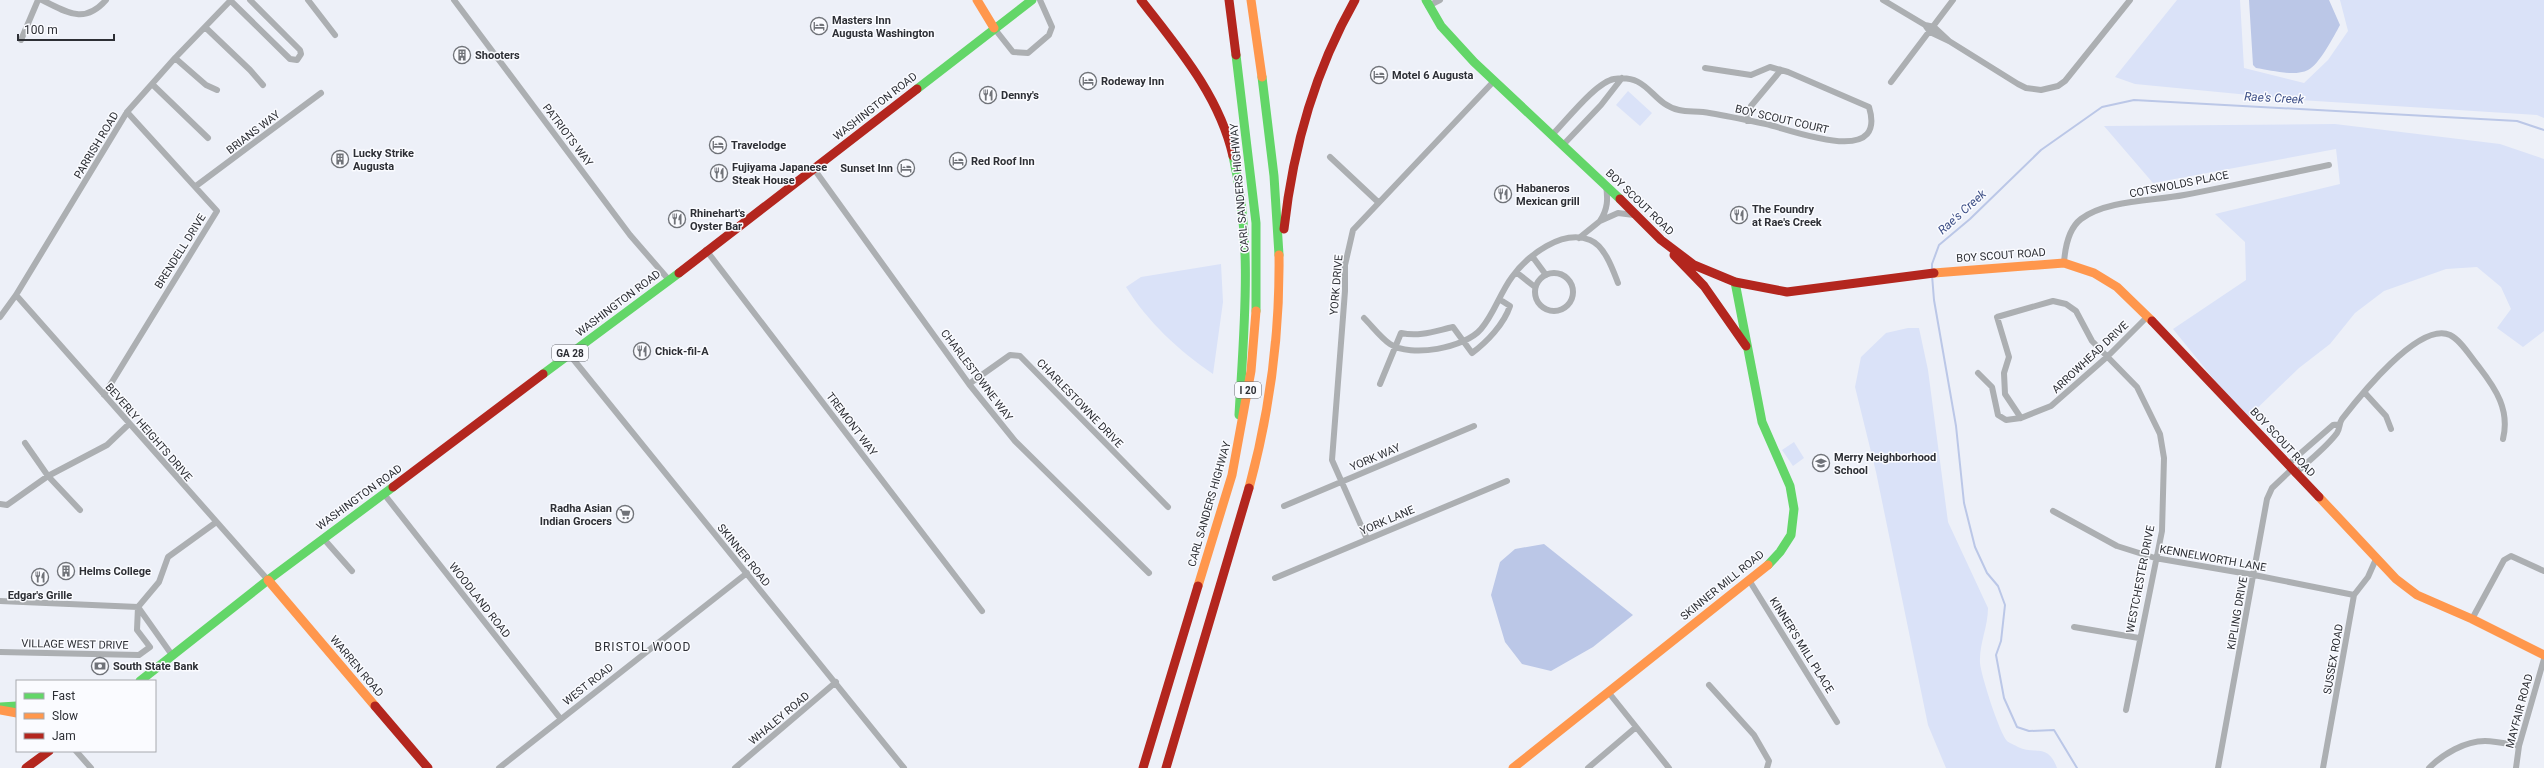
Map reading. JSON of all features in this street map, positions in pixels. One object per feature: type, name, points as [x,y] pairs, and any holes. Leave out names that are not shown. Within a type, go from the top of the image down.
[{"type":"main road","points":[[977,0],[994,28]]},
{"type":"main road","name":"WASHINGTON ROAD","points":[[143,679],[268,580],[668,280],[1032,0]]},
{"type":"main road","points":[[1141,0],[1189,63],[1209,94],[1226,132],[1236,167],[1243,224],[1245,279],[1237,453]]},
{"type":"main road","name":"CARL SANDERS HIGHWAY","points":[[1143,768],[1237,453],[1252,364],[1256,316],[1257,246],[1252,177],[1229,0]]},
{"type":"main road","name":"I 20","points":[[1166,768],[1241,522],[1259,454],[1271,388],[1279,284],[1275,191],[1251,0]]},
{"type":"main road","points":[[1279,284],[1286,200],[1296,147],[1324,59],[1354,0]]},
{"type":"main road","name":"BOY SCOUT ROAD","points":[[1427,3],[1441,26],[1494,81],[1606,185],[1661,240],[1694,265],[1735,282],[1787,292],[1941,272],[2064,263],[2094,273],[2117,287],[2148,316],[2291,470],[2396,579],[2417,595],[2472,618],[2544,655]]},
{"type":"main road","points":[[1661,240],[1704,286],[1746,346]]},
{"type":"main road","name":"SKINNER MILL ROAD","points":[[1513,768],[1749,580],[1779,554],[1788,540],[1794,524],[1792,488],[1787,474],[1766,434],[1746,346],[1735,282]]},
{"type":"main road","name":"WARREN ROAD","points":[[268,580],[428,768]]},
{"type":"main road","points":[[0,708],[16,706]]},
{"type":"main road","points":[[0,708],[16,713]]},
{"type":"main road","points":[[26,768],[40,755]]},
{"type":"street","points":[[21,40],[38,0]]},
{"type":"street","points":[[42,0],[72,14],[85,15],[106,0]]},
{"type":"street","points":[[231,0],[290,59],[299,58],[301,54],[300,50],[250,0]]},
{"type":"street","name":"PARRISH ROAD","points":[[0,317],[16,295],[128,112],[174,58],[231,0]]},
{"type":"street","points":[[308,0],[335,35]]},
{"type":"street","name":"PATRIOTS WAY","points":[[454,0],[630,235],[668,280]]},
{"type":"street","points":[[994,28],[1014,52],[1028,53],[1049,35],[1052,27],[1040,0]]},
{"type":"street","points":[[1427,3],[1440,0]]},
{"type":"street","points":[[1883,0],[2026,88],[2048,89],[2058,86],[2073,73],[2130,0]]},
{"type":"street","points":[[1891,82],[1932,30],[1953,0]]},
{"type":"street","points":[[205,27],[250,70],[262,85]]},
{"type":"street","points":[[174,58],[206,85],[216,90]]},
{"type":"street","name":"BOY SCOUT COURT","points":[[1552,135],[1602,84],[1613,79],[1622,78],[1640,80],[1668,106],[1679,110],[1703,112],[1771,125],[1796,134],[1836,141],[1850,141],[1863,137],[1869,128],[1872,116],[1869,107],[1781,70],[1770,67],[1750,75],[1705,68]]},
{"type":"street","points":[[1747,121],[1750,106],[1781,70]]},
{"type":"street","points":[[1563,145],[1601,105],[1622,78]]},
{"type":"street","name":"YORK DRIVE","points":[[1367,539],[1332,460],[1345,291],[1345,265],[1353,230],[1494,81]]},
{"type":"street","points":[[152,84],[208,138]]},
{"type":"street","name":"BRIANS WAY","points":[[196,186],[321,93]]},
{"type":"street","name":"BRENDELL DRIVE","points":[[104,395],[217,211],[128,112]]},
{"type":"street","points":[[1330,157],[1378,202]]},
{"type":"street","name":"COTSWOLDS PLACE","points":[[2064,263],[2066,244],[2076,226],[2080,220],[2100,208],[2184,195],[2329,165]]},
{"type":"street","name":"CHARLESTOWNE WAY","points":[[814,169],[969,384],[1015,441],[1149,573]]},
{"type":"street","points":[[1579,238],[1600,221],[1606,213],[1608,199],[1606,185]]},
{"type":"street","points":[[1600,221],[1618,213],[1636,215]]},
{"type":"street","points":[[1364,318],[1394,346],[1403,350],[1432,350],[1464,340],[1481,330],[1516,272],[1532,256],[1563,240],[1579,238],[1594,243],[1609,263],[1618,283]]},
{"type":"street","name":"TREMONT WAY","points":[[706,250],[982,611]]},
{"type":"street","points":[[1532,256],[1546,274]]},
{"type":"street","points":[[1516,272],[1535,287]]},
{"type":"street","points":[[1557,273],[1570,281],[1573,296],[1567,306],[1553,312],[1542,308],[1536,298],[1535,287],[1546,274],[1557,273]]},
{"type":"street","name":"BEVERLY HEIGHTS DRIVE","points":[[16,295],[215,523],[268,580]]},
{"type":"street","points":[[1380,384],[1394,346],[1401,333],[1434,334],[1453,327],[1464,340],[1472,353],[1484,344],[1507,313],[1510,306],[1499,299]]},
{"type":"street","name":"WESTCHESTER DRIVE","points":[[2021,418],[2005,394],[2004,373],[2009,357],[1997,317],[2053,302],[2066,304],[2076,311],[2088,335],[2136,387],[2148,406],[2160,434],[2164,458],[2162,531],[2155,558],[2126,710]]},
{"type":"street","name":"ARROWHEAD DRIVE","points":[[1978,373],[1992,387],[1998,415],[2006,420],[2021,418],[2051,406],[2108,356],[2148,316]]},
{"type":"street","name":"KIPLING DRIVE","points":[[2291,470],[2338,433],[2340,424],[2385,370],[2411,346],[2431,334],[2450,335],[2462,347],[2496,390],[2503,408],[2506,427],[2503,439]]},
{"type":"street","name":"SKINNER ROAD","points":[[569,354],[836,682],[904,768]]},
{"type":"street","name":"CHARLESTOWNE DRIVE","points":[[969,384],[1010,355],[1020,356],[1168,507]]},
{"type":"street","points":[[2365,393],[2386,416],[2391,429]]},
{"type":"street","points":[[0,504],[7,505],[48,476],[107,445],[129,424]]},
{"type":"street","name":"KIPLING DRIVE","points":[[2218,768],[2267,499],[2272,488],[2333,425],[2340,424]]},
{"type":"street","name":"YORK WAY","points":[[1284,506],[1342,483],[1474,426]]},
{"type":"street","points":[[25,443],[48,476],[80,510]]},
{"type":"street","name":"YORK LANE","points":[[1275,578],[1507,481]]},
{"type":"street","name":"WOODLAND ROAD","points":[[384,494],[560,718]]},
{"type":"street","name":"KENNELWORTH LANE","points":[[2053,511],[2117,546],[2155,558],[2254,574],[2354,595]]},
{"type":"street","points":[[138,607],[159,582],[168,557],[215,523]]},
{"type":"street","points":[[323,538],[352,571]]},
{"type":"street","points":[[2472,618],[2504,560],[2511,556],[2544,571]]},
{"type":"street","name":"SUSSEX ROAD","points":[[2323,768],[2354,595],[2368,577],[2376,559]]},
{"type":"street","name":"WEST ROAD","points":[[499,768],[560,718],[747,573]]},
{"type":"street","name":"KINNER'S MILL PLACE","points":[[1749,580],[1837,722]]},
{"type":"street","points":[[0,602],[138,607]]},
{"type":"street","points":[[138,607],[172,655]]},
{"type":"street","name":"VILLAGE WEST DRIVE","points":[[0,652],[139,655],[150,647],[137,630],[138,607]]},
{"type":"street","points":[[2074,627],[2139,638]]},
{"type":"street","name":"MAYFAIR ROAD","points":[[2516,768],[2519,746],[2544,659]]},
{"type":"street","name":"WHALEY ROAD","points":[[736,768],[836,682]]},
{"type":"street","points":[[1709,685],[1754,735],[1769,761],[1767,768]]},
{"type":"street","points":[[1608,693],[1669,768]]},
{"type":"street","points":[[1588,768],[1635,728]]},
{"type":"street","points":[[2430,768],[2438,759],[2452,749],[2484,740],[2519,746]]},
{"type":"street","points":[[77,752],[91,768]]},
{"type":"shaded area","points":[[2177,0],[2240,0],[2244,68],[2304,83],[2328,60],[2348,31],[2340,0],[2544,0],[2544,118],[2537,115],[2300,100],[2135,84],[2115,77]]},
{"type":"shaded area","points":[[2249,0],[2329,0],[2340,25],[2317,62],[2308,70],[2289,73],[2256,68],[2253,65]]},
{"type":"shaded area","points":[[1628,91],[1652,113],[1640,126],[1616,105]]},
{"type":"shaded area","points":[[2335,124],[2500,144],[2544,159],[2544,331],[2523,347],[2497,328],[2511,309],[2501,287],[2477,267],[2446,269],[2384,291],[2355,313],[2330,344],[2299,368],[2246,419],[2173,329],[2246,280],[2245,242],[2215,214],[2340,184],[2336,149],[2153,183],[2104,126]]},
{"type":"shaded area","points":[[1221,264],[1223,302],[1213,374],[1200,365],[1165,335],[1134,300],[1126,287],[1141,277]]},
{"type":"shaded area","points":[[1908,328],[1919,328],[1928,370],[1948,522],[1988,608],[1980,663],[1991,703],[2007,741],[2024,749],[2045,752],[2050,755],[2057,768],[1946,768],[1928,725],[1876,472],[1855,387],[1861,357],[1886,333]]},
{"type":"shaded area","points":[[1794,442],[1804,458],[1793,466],[1782,450]]},
{"type":"shaded area","points":[[1544,544],[1633,615],[1593,647],[1551,671],[1522,664],[1505,642],[1491,595],[1500,562],[1515,549]]},
{"type":"waterway","name":"Rae's Creek","points":[[1932,271],[1932,264],[1939,245],[1970,219],[2041,150],[2102,107],[2134,100],[2517,121],[2544,130]]},
{"type":"waterway","name":"Rae's Creek","points":[[1932,275],[1934,300],[1956,426],[1964,503],[1975,547],[1987,573],[1998,586],[2005,605],[2001,641],[1996,655],[2004,698],[2017,727],[2029,731],[2054,730],[2077,768]]},
{"type":"traffic: fast","points":[[917,89],[1032,0]]},
{"type":"traffic: fast","points":[[1426,0],[1441,26],[1474,62],[1620,199]]},
{"type":"traffic: fast","points":[[1236,55],[1256,223],[1256,311]]},
{"type":"traffic: fast","points":[[1262,77],[1274,176],[1279,255]]},
{"type":"traffic: fast","points":[[1233,156],[1239,188],[1245,253],[1245,317],[1239,415]]},
{"type":"traffic: fast","points":[[543,374],[679,273]]},
{"type":"traffic: fast","points":[[1735,282],[1762,422],[1790,486],[1794,509],[1791,535],[1780,552],[1768,565]]},
{"type":"traffic: fast","points":[[141,680],[268,580],[393,487]]},
{"type":"traffic: fast","points":[[0,707],[16,706]]},
{"type":"traffic: slow","points":[[977,0],[994,28]]},
{"type":"traffic: slow","points":[[1251,0],[1262,77]]},
{"type":"traffic: slow","points":[[1249,488],[1263,430],[1272,372],[1278,314],[1279,255]]},
{"type":"traffic: slow","points":[[1934,273],[2064,263],[2094,273],[2117,287],[2152,321]]},
{"type":"traffic: slow","points":[[1198,586],[1232,475],[1251,371],[1256,311]]},
{"type":"traffic: slow","points":[[2319,497],[2396,579],[2417,595],[2472,619],[2544,655]]},
{"type":"traffic: slow","points":[[1513,768],[1768,565]]},
{"type":"traffic: slow","points":[[268,580],[375,706]]},
{"type":"traffic: slow","points":[[0,710],[16,713]]},
{"type":"traffic: jam","points":[[1141,0],[1196,73],[1218,113],[1227,134],[1233,156]]},
{"type":"traffic: jam","points":[[1229,0],[1236,55]]},
{"type":"traffic: jam","points":[[1284,229],[1293,169],[1308,111],[1317,82],[1328,55],[1355,0]]},
{"type":"traffic: jam","points":[[679,273],[917,89]]},
{"type":"traffic: jam","points":[[1620,199],[1661,240],[1694,265],[1735,282],[1787,292],[1934,273]]},
{"type":"traffic: jam","points":[[1674,255],[1704,286],[1746,346]]},
{"type":"traffic: jam","points":[[2152,321],[2319,497]]},
{"type":"traffic: jam","points":[[393,487],[543,374]]},
{"type":"traffic: jam","points":[[1166,768],[1249,488]]},
{"type":"traffic: jam","points":[[1143,768],[1198,586]]},
{"type":"traffic: jam","points":[[375,706],[428,768]]},
{"type":"traffic: jam","points":[[26,768],[48,752]]},
{"type":"place","name":"Masters Inn Augusta Washington","points":[[819,26]]},
{"type":"place","name":"Shooters","points":[[462,55]]},
{"type":"place","name":"Motel 6 Augusta","points":[[1379,75]]},
{"type":"place","name":"Rodeway Inn","points":[[1088,81]]},
{"type":"place","name":"Denny's","points":[[988,95]]},
{"type":"place","name":"Travelodge","points":[[718,145]]},
{"type":"place","name":"Lucky Strike Augusta","points":[[340,159]]},
{"type":"place","name":"Red Roof Inn","points":[[958,161]]},
{"type":"place","name":"Sunset Inn","points":[[906,168]]},
{"type":"place","name":"Fujiyama Japanese Steak House","points":[[719,173]]},
{"type":"place","name":"Habaneros Mexican grill","points":[[1503,194]]},
{"type":"place","name":"The Foundry at Rae's Creek","points":[[1739,215]]},
{"type":"place","name":"Rhinehart's Oyster Bar","points":[[677,219]]},
{"type":"place","name":"Chick-fil-A","points":[[642,351]]},
{"type":"place","name":"Merry Neighborhood School","points":[[1821,463]]},
{"type":"place","name":"Radha Asian Indian Grocers","points":[[625,514]]},
{"type":"place","name":"Helms College","points":[[66,571]]},
{"type":"place","name":"Edgar's Grille","points":[[40,577]]},
{"type":"place","name":"South State Bank","points":[[100,666]]},
{"type":"district","name":"BRISTOL WOOD","points":[[643,647]]}]
